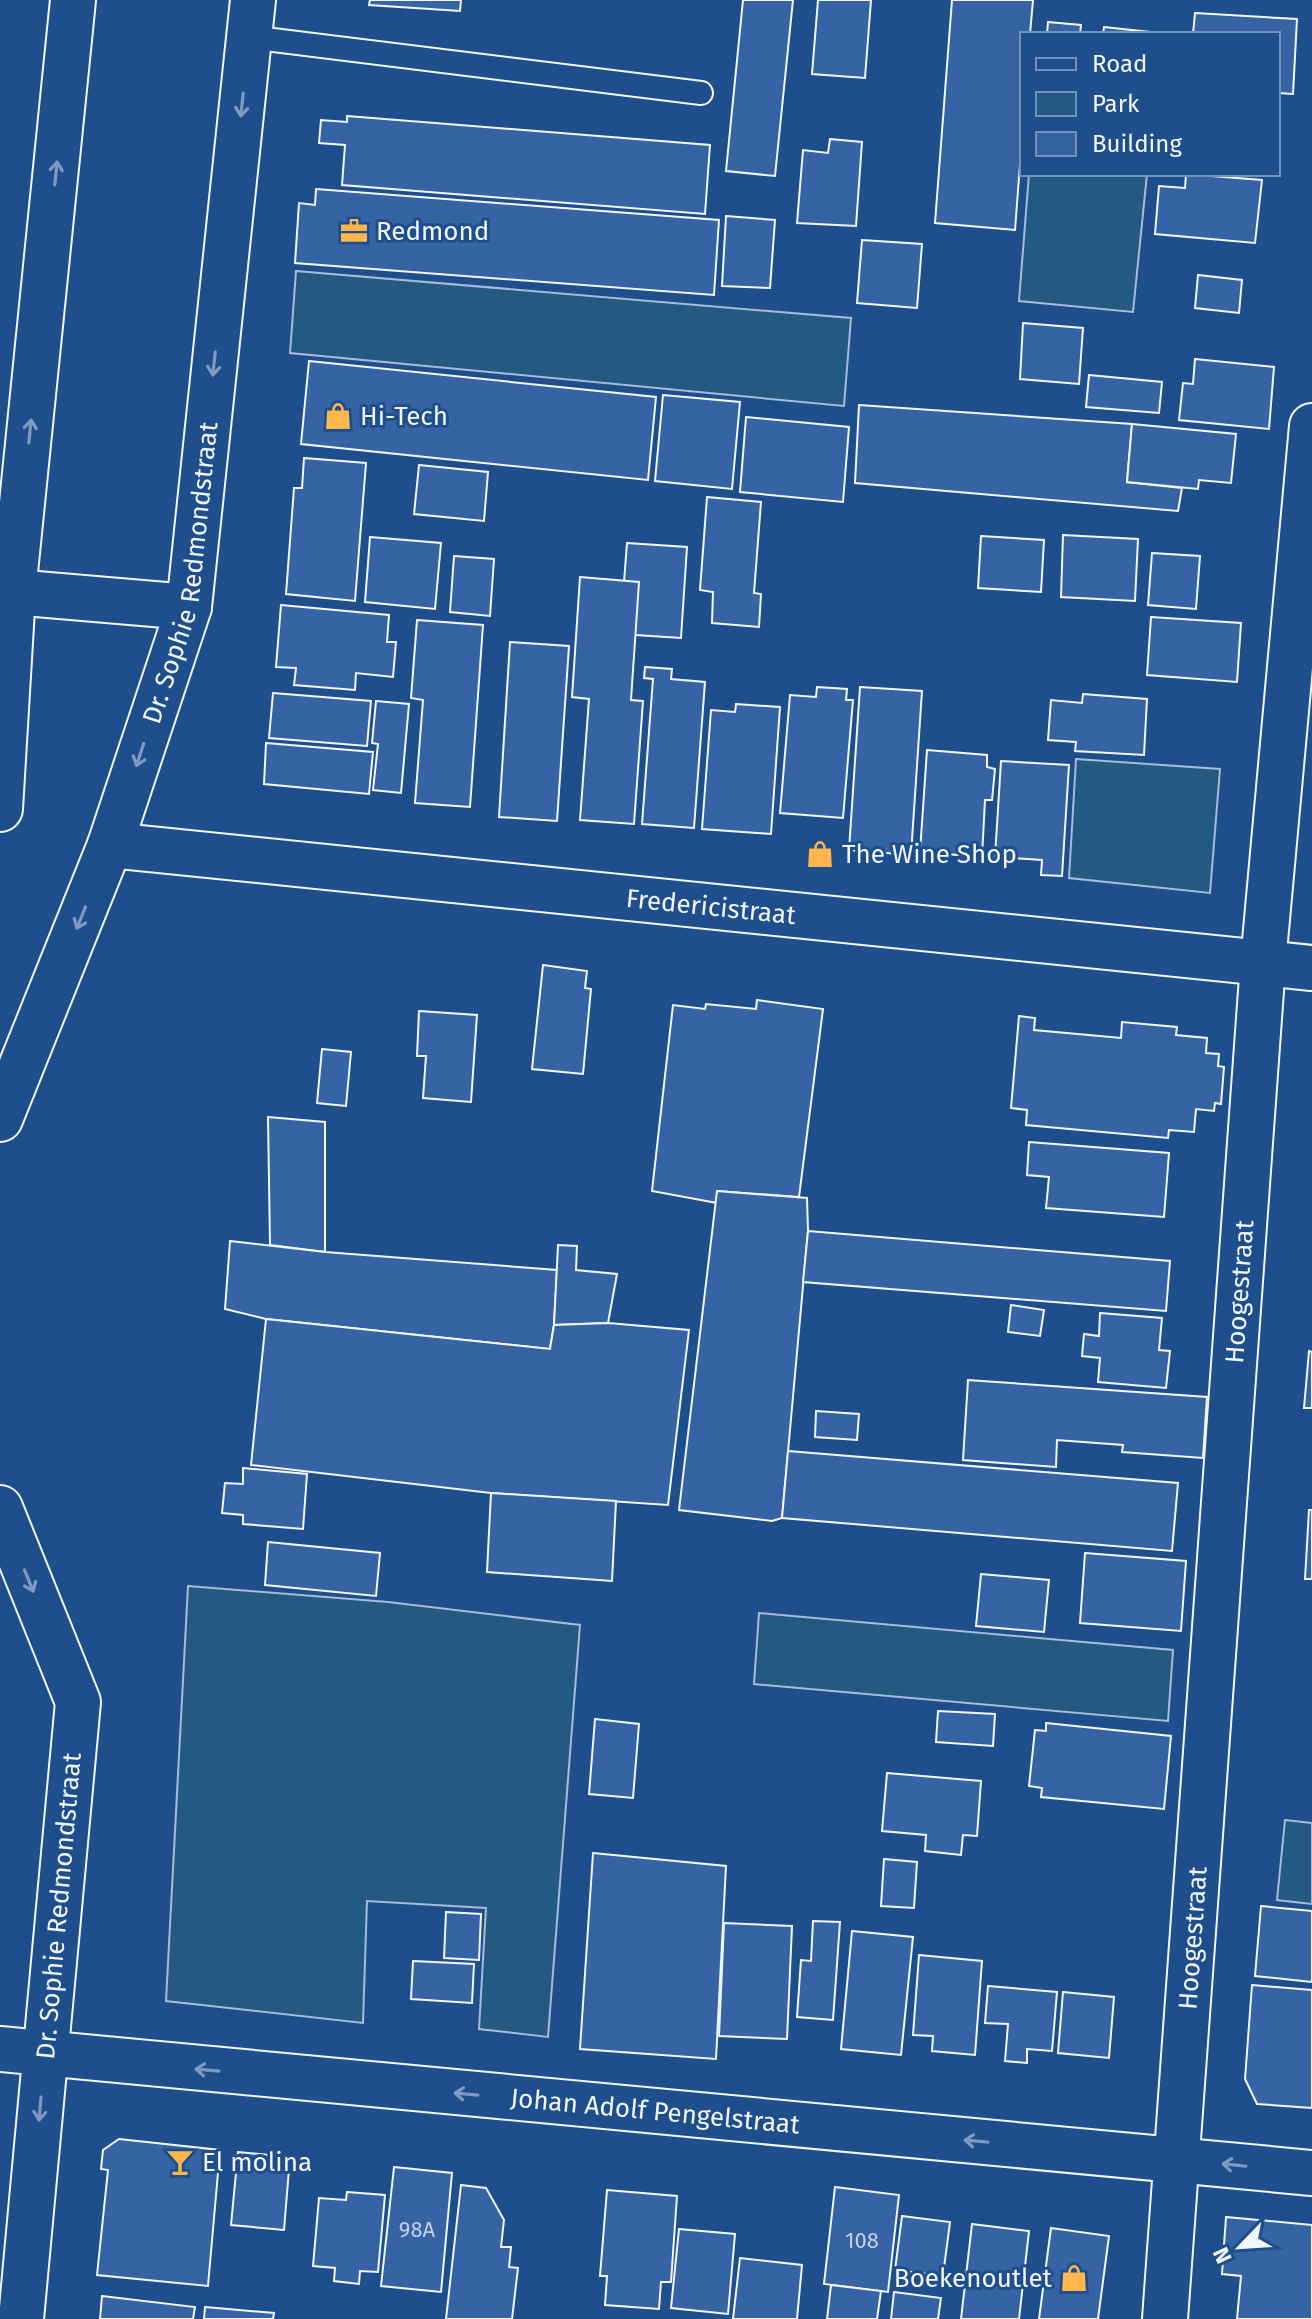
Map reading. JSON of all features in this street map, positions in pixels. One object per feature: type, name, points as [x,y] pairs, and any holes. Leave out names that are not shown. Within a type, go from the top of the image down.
[{"type":"street","points":[[0,809],[12,495],[73,0]]},
{"type":"street","name":"Dr. Sophie Redmondstraat","points":[[0,1119],[9,1069],[110,845],[189,607],[251,18]]},
{"type":"street","name":"Hoogestraat","points":[[1165,2319],[1263,963],[1312,426]]},
{"type":"street","points":[[6,592],[189,607]]},
{"type":"street","name":"Fredericistraat","points":[[110,845],[1312,968]]},
{"type":"street","name":"Dr. Sophie Redmondstraat","points":[[0,1508],[78,1702],[21,2319]]},
{"type":"street","name":"Johan Adolf Pengelstraat","points":[[0,2049],[1312,2173]]},
{"type":"lane","points":[[251,18],[701,93]]},
{"type":"green space","points":[[1029,176],[1147,176],[1133,312],[1019,301]]},
{"type":"green space","points":[[296,271],[851,318],[844,406],[290,353]]},
{"type":"green space","points":[[1076,759],[1220,769],[1210,893],[1069,878]]},
{"type":"green space","points":[[188,1586],[388,1602],[580,1625],[548,2037],[479,2029],[486,1908],[367,1901],[363,2023],[166,2001]]},
{"type":"green space","points":[[759,1613],[1173,1650],[1168,1721],[754,1684]]},
{"type":"green space","points":[[1285,1820],[1312,1823],[1312,1904],[1277,1900]]},
{"type":"building","points":[[370,0],[461,0],[460,11],[369,5]]},
{"type":"building","points":[[743,0],[793,0],[775,176],[726,171]]},
{"type":"building","points":[[818,0],[871,0],[865,78],[812,74]]},
{"type":"building","points":[[952,0],[1033,0],[1030,32],[1020,32],[1020,164],[1015,230],[935,223]]},
{"type":"building","points":[[1195,13],[1297,19],[1293,94],[1280,93],[1280,32],[1193,32]]},
{"type":"building","points":[[1048,22],[1081,25],[1080,32],[1047,32]]},
{"type":"building","points":[[1104,27],[1150,32],[1103,32]]},
{"type":"building","points":[[347,116],[710,145],[705,214],[342,185],[345,145],[319,143],[321,120],[347,122]]},
{"type":"building","points":[[830,139],[862,142],[856,226],[797,223],[803,150],[828,153]]},
{"type":"building","points":[[1186,176],[1262,180],[1255,243],[1155,234],[1159,186],[1185,188]]},
{"type":"building","points":[[316,189],[719,220],[714,295],[295,263],[299,203],[315,205]]},
{"type":"building","points":[[726,216],[775,220],[770,288],[722,286]]},
{"type":"building","points":[[862,240],[922,244],[917,308],[857,303]]},
{"type":"building","points":[[1198,275],[1242,280],[1239,313],[1195,308]]},
{"type":"building","points":[[1023,323],[1083,328],[1079,384],[1020,379]]},
{"type":"building","points":[[1195,359],[1274,367],[1269,429],[1179,420],[1183,383],[1193,384]]},
{"type":"building","points":[[309,361],[656,397],[648,480],[301,444]]},
{"type":"building","points":[[1089,375],[1162,382],[1159,413],[1086,407]]},
{"type":"building","points":[[663,395],[740,402],[732,489],[655,481]]},
{"type":"building","points":[[859,405],[1132,424],[1127,482],[1182,488],[1178,511],[855,483]]},
{"type":"building","points":[[746,417],[849,427],[843,502],[740,492]]},
{"type":"building","points":[[1132,424],[1236,434],[1231,483],[1199,480],[1198,489],[1127,482]]},
{"type":"building","points":[[304,458],[366,463],[355,601],[286,594],[294,488],[302,488]]},
{"type":"building","points":[[419,465],[488,472],[484,521],[414,514]]},
{"type":"building","points":[[707,497],[761,502],[754,593],[761,594],[759,627],[712,623],[713,592],[700,590]]},
{"type":"building","points":[[1063,535],[1138,539],[1135,601],[1061,597]]},
{"type":"building","points":[[981,536],[1044,540],[1041,592],[978,588]]},
{"type":"building","points":[[370,537],[441,543],[435,609],[365,602]]},
{"type":"building","points":[[627,543],[687,547],[681,638],[620,634]]},
{"type":"building","points":[[1152,553],[1200,556],[1196,609],[1148,605]]},
{"type":"building","points":[[454,556],[494,559],[490,616],[450,612]]},
{"type":"building","points":[[580,577],[639,582],[631,700],[643,701],[634,824],[580,820],[589,699],[572,697]]},
{"type":"building","points":[[281,605],[389,615],[387,642],[396,642],[393,677],[356,673],[355,690],[294,685],[296,668],[276,667]]},
{"type":"building","points":[[1151,617],[1241,623],[1237,682],[1147,675]]},
{"type":"building","points":[[417,620],[483,625],[470,807],[415,803],[423,700],[411,698]]},
{"type":"building","points":[[510,642],[569,646],[557,821],[499,817]]},
{"type":"building","points":[[645,667],[672,669],[671,679],[705,682],[694,828],[642,824],[653,679],[644,678]]},
{"type":"building","points":[[817,687],[847,689],[846,700],[853,700],[843,818],[780,813],[790,695],[816,697]]},
{"type":"building","points":[[860,687],[922,691],[911,855],[849,850]]},
{"type":"building","points":[[273,693],[371,701],[367,746],[269,738]]},
{"type":"building","points":[[1083,694],[1147,699],[1144,755],[1075,751],[1076,742],[1048,740],[1051,700],[1082,703]]},
{"type":"building","points":[[376,701],[409,704],[401,793],[373,790],[378,744],[372,743]]},
{"type":"building","points":[[736,704],[780,707],[771,834],[702,829],[711,710],[735,712]]},
{"type":"building","points":[[266,743],[373,752],[369,794],[264,784]]},
{"type":"building","points":[[927,750],[987,755],[987,767],[995,769],[992,800],[985,800],[982,857],[920,852]]},
{"type":"building","points":[[1001,761],[1069,765],[1062,876],[1041,875],[1042,860],[995,857]]},
{"type":"building","points":[[543,965],[587,971],[585,988],[591,989],[583,1074],[532,1069]]},
{"type":"building","points":[[757,1000],[823,1009],[799,1197],[717,1191],[717,1203],[652,1191],[673,1005],[705,1009],[706,1004],[756,1009]]},
{"type":"building","points":[[419,1011],[477,1015],[471,1102],[423,1098],[426,1056],[417,1056]]},
{"type":"building","points":[[1019,1016],[1035,1018],[1034,1030],[1121,1038],[1122,1022],[1177,1027],[1176,1035],[1207,1038],[1206,1053],[1219,1054],[1218,1066],[1224,1067],[1221,1104],[1215,1103],[1214,1111],[1196,1109],[1194,1132],[1169,1130],[1168,1138],[1026,1125],[1027,1110],[1011,1108]]},
{"type":"building","points":[[322,1049],[351,1052],[346,1106],[317,1103]]},
{"type":"building","points":[[268,1117],[325,1122],[325,1252],[270,1245]]},
{"type":"building","points":[[1029,1142],[1169,1153],[1164,1217],[1046,1208],[1049,1177],[1027,1175]]},
{"type":"building","points":[[717,1191],[807,1198],[808,1231],[782,1518],[772,1521],[679,1510]]},
{"type":"building","points":[[808,1231],[1170,1261],[1166,1311],[803,1282]]},
{"type":"building","points":[[230,1241],[325,1252],[557,1270],[550,1349],[266,1319],[225,1309]]},
{"type":"building","points":[[558,1245],[577,1246],[576,1270],[617,1274],[608,1323],[554,1325]]},
{"type":"building","points":[[1011,1305],[1044,1310],[1040,1336],[1008,1332]]},
{"type":"building","points":[[1100,1313],[1162,1318],[1159,1350],[1170,1351],[1166,1388],[1098,1382],[1100,1358],[1082,1356],[1084,1334],[1099,1336]]},
{"type":"building","points":[[266,1319],[550,1349],[554,1325],[608,1323],[689,1330],[668,1505],[491,1493],[251,1465]]},
{"type":"building","points":[[1309,1351],[1312,1352],[1312,1408],[1304,1408]]},
{"type":"building","points":[[968,1380],[1207,1397],[1203,1458],[1122,1452],[1123,1445],[1057,1440],[1056,1467],[963,1460]]},
{"type":"building","points":[[816,1411],[859,1414],[857,1440],[815,1437]]},
{"type":"building","points":[[788,1451],[1178,1483],[1172,1551],[782,1518]]},
{"type":"building","points":[[243,1468],[307,1474],[303,1529],[243,1524],[243,1515],[222,1513],[225,1483],[243,1484]]},
{"type":"building","points":[[491,1493],[616,1501],[612,1581],[487,1572]]},
{"type":"building","points":[[1309,1510],[1312,1510],[1312,1579],[1305,1579]]},
{"type":"building","points":[[268,1542],[380,1553],[376,1596],[265,1585]]},
{"type":"building","points":[[1085,1553],[1186,1561],[1181,1631],[1080,1623]]},
{"type":"building","points":[[981,1574],[1049,1580],[1044,1632],[976,1626]]},
{"type":"building","points":[[938,1711],[995,1714],[993,1746],[936,1742]]},
{"type":"building","points":[[595,1719],[639,1724],[633,1798],[589,1794]]},
{"type":"building","points":[[1046,1723],[1171,1736],[1164,1809],[1041,1797],[1042,1788],[1029,1786],[1035,1730],[1046,1731]]},
{"type":"building","points":[[887,1773],[981,1781],[977,1836],[963,1835],[961,1855],[925,1851],[926,1835],[882,1831]]},
{"type":"building","points":[[593,1853],[726,1866],[716,2059],[580,2049]]},
{"type":"building","points":[[884,1859],[917,1862],[914,1908],[881,1906]]},
{"type":"building","points":[[1261,1906],[1312,1911],[1312,1982],[1255,1976]]},
{"type":"building","points":[[446,1912],[481,1914],[479,1960],[444,1958]]},
{"type":"building","points":[[813,1921],[840,1922],[833,2020],[797,2017],[801,1960],[811,1961]]},
{"type":"building","points":[[724,1923],[792,1926],[787,2039],[719,2036]]},
{"type":"building","points":[[852,1931],[913,1937],[901,2055],[841,2049]]},
{"type":"building","points":[[919,1955],[982,1961],[975,2055],[932,2051],[933,2036],[913,2035]]},
{"type":"building","points":[[413,1961],[474,1964],[472,2003],[411,1999]]},
{"type":"building","points":[[1252,1985],[1312,1990],[1312,2108],[1257,2104],[1245,2079]]},
{"type":"building","points":[[988,1986],[1057,1992],[1052,2051],[1027,2049],[1027,2063],[1005,2061],[1008,2024],[985,2023]]},
{"type":"building","points":[[1063,1992],[1114,1997],[1109,2058],[1058,2053]]},
{"type":"building","points":[[119,2139],[220,2150],[208,2286],[97,2275],[108,2170],[101,2169],[103,2150]]},
{"type":"building","points":[[238,2152],[290,2157],[284,2230],[231,2225]]},
{"type":"building","points":[[394,2167],[452,2173],[441,2292],[381,2286]]},
{"type":"building","points":[[461,2185],[486,2188],[504,2220],[501,2247],[511,2247],[509,2267],[518,2268],[512,2319],[446,2319]]},
{"type":"building","points":[[835,2187],[899,2195],[888,2292],[824,2284]]},
{"type":"building","points":[[607,2190],[677,2196],[671,2282],[661,2282],[659,2309],[605,2305],[607,2276],[600,2276]]},
{"type":"building","points":[[347,2192],[385,2195],[378,2272],[360,2271],[359,2284],[334,2281],[335,2268],[313,2266],[319,2198],[346,2200]]},
{"type":"building","points":[[902,2216],[950,2222],[943,2276],[895,2270]]},
{"type":"building","points":[[1226,2217],[1312,2225],[1312,2319],[1237,2319],[1241,2276],[1222,2274]]},
{"type":"building","points":[[972,2224],[1029,2231],[1019,2319],[961,2319]]},
{"type":"building","name":"Boekenoutlet","points":[[1051,2228],[1109,2236],[1098,2319],[1039,2319]]},
{"type":"building","points":[[679,2229],[735,2234],[728,2314],[671,2308]]},
{"type":"building","points":[[740,2258],[802,2265],[797,2319],[733,2319]]},
{"type":"building","points":[[831,2285],[881,2291],[877,2319],[827,2319]]},
{"type":"building","points":[[894,2292],[941,2298],[938,2319],[891,2319]]},
{"type":"building","points":[[102,2296],[195,2307],[193,2319],[100,2319]]},
{"type":"building","points":[[205,2307],[274,2313],[273,2319],[204,2319]]},
{"type":"place","name":"Redmond","points":[[354,231]]},
{"type":"place","name":"Hi-Tech","points":[[338,416]]},
{"type":"place","name":"The Wine Shop","points":[[820,854]]},
{"type":"place","name":"El molina","points":[[180,2162]]},
{"type":"place","name":"Boekenoutlet","points":[[1074,2278]]}]
